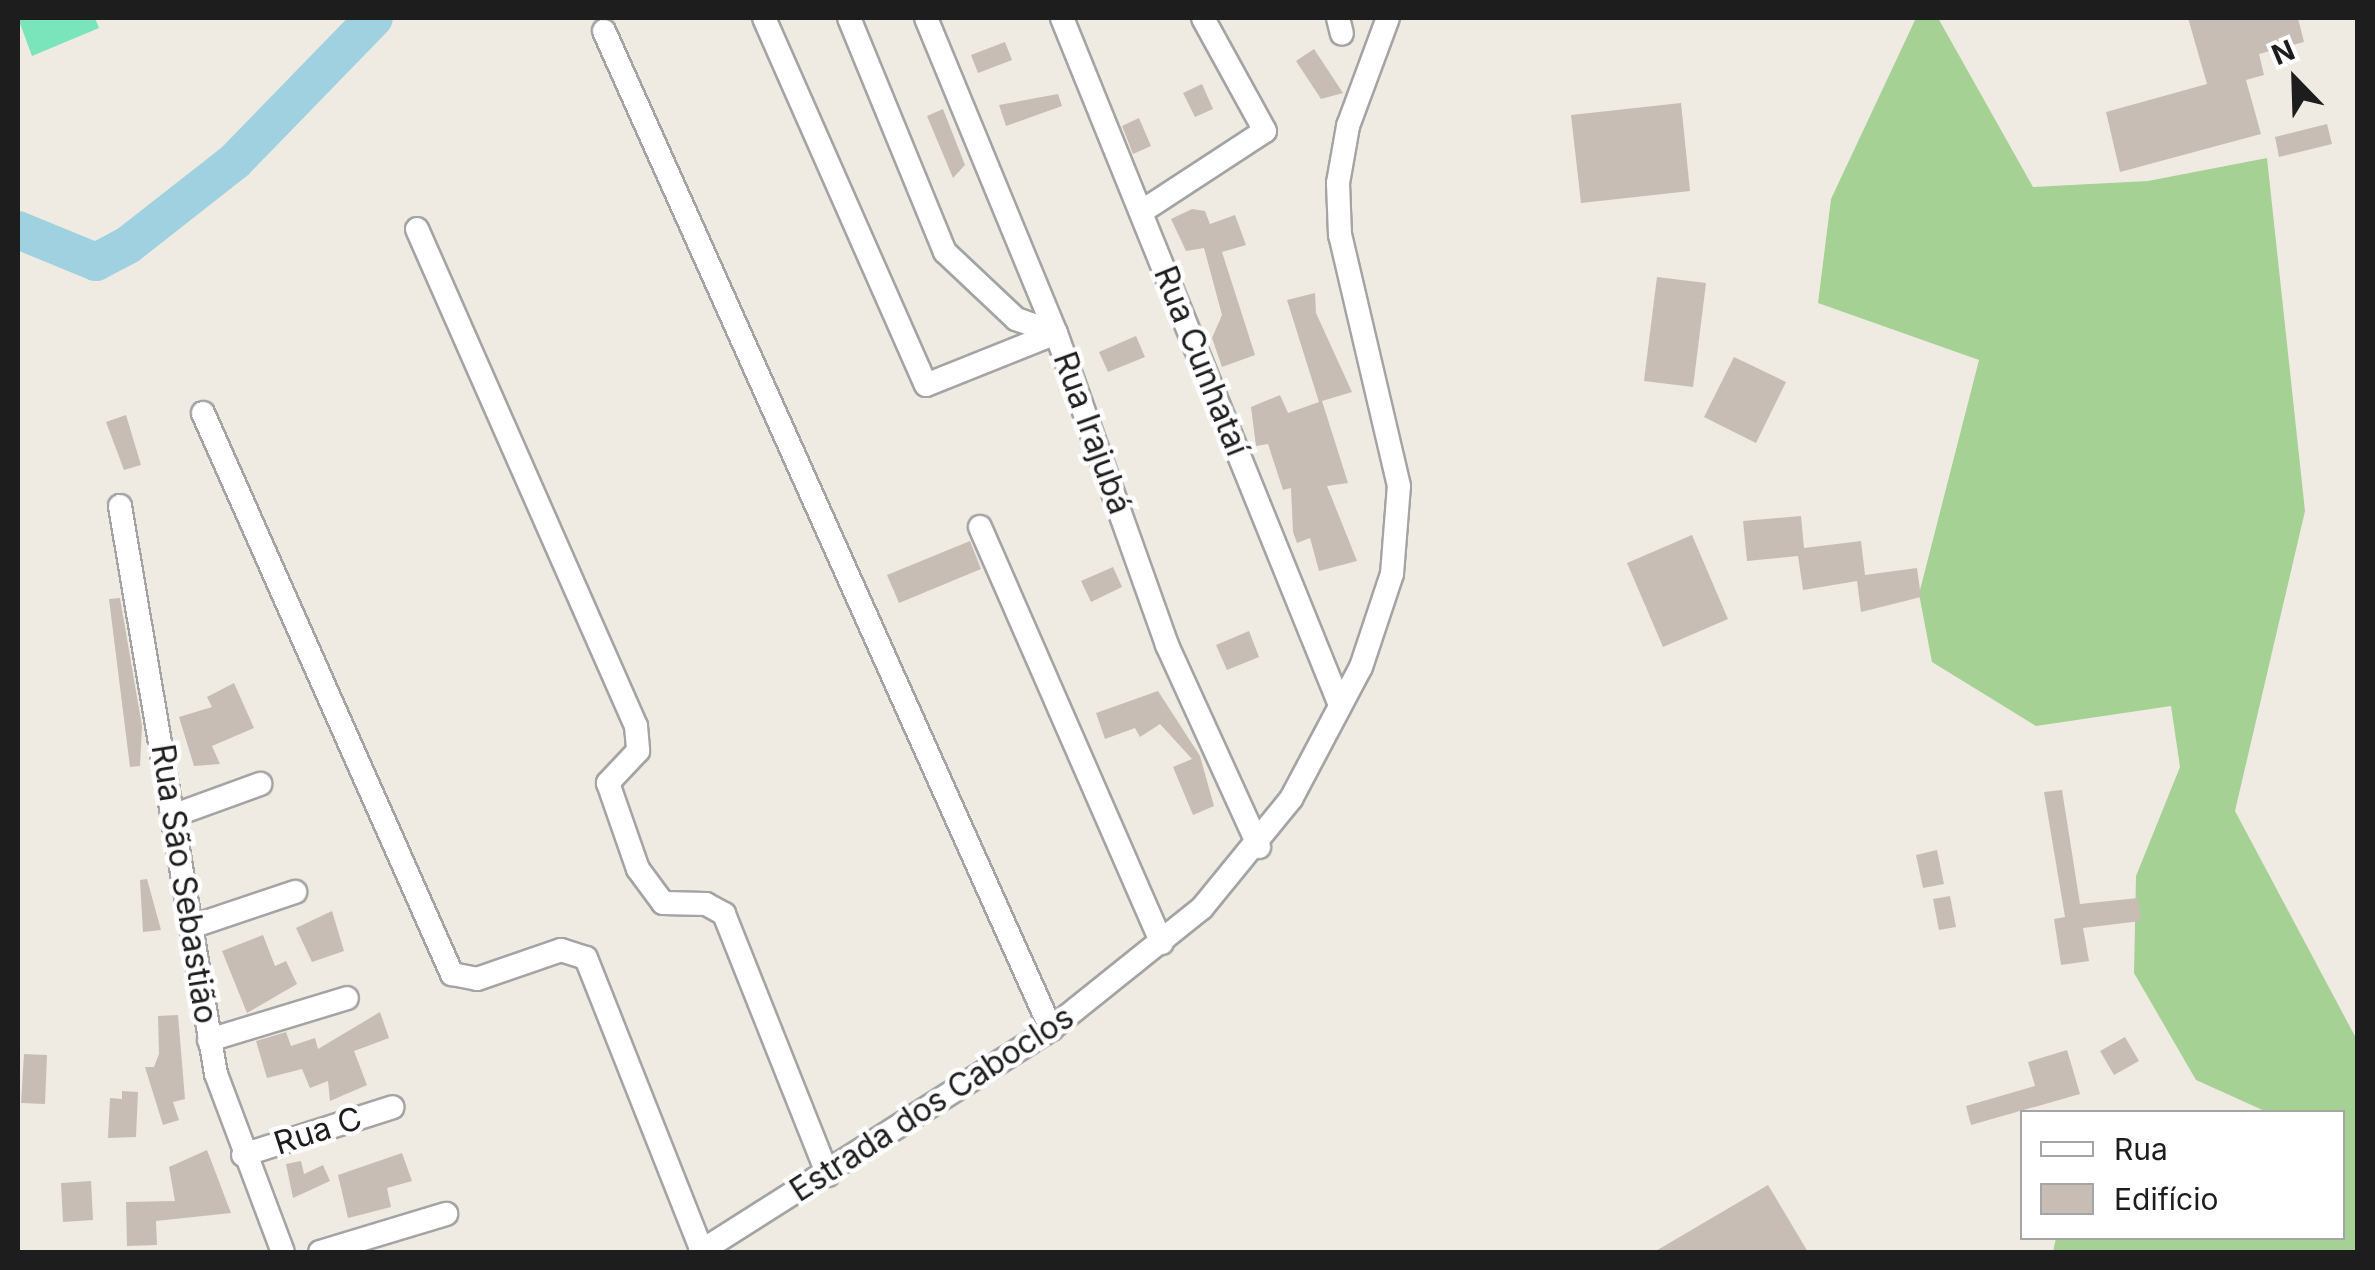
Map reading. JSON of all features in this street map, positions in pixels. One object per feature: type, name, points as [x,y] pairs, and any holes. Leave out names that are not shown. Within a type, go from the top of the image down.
[{"type":"street","points":[[764,18],[926,385],[1056,332]]},
{"type":"street","points":[[848,18],[945,252],[1016,319],[1056,332]]},
{"type":"street","name":"Rua Irajubá","points":[[926,18],[1056,332],[1167,645],[1259,847]]},
{"type":"street","name":"Rua Cunhataí","points":[[1062,18],[1340,705]]},
{"type":"street","points":[[1141,212],[1260,140],[1262,121],[1204,18]]},
{"type":"street","name":"Estrada dos Caboclos","points":[[701,1252],[828,1175],[1051,1029],[1162,943],[1259,847],[1340,705],[1384,612],[1399,486],[1340,235],[1338,183],[1348,126],[1388,18]]},
{"type":"street","points":[[604,32],[1051,1029]]},
{"type":"street","points":[[417,229],[636,726],[638,752],[608,783],[638,870],[663,903],[706,904],[724,914],[828,1175]]},
{"type":"street","points":[[203,413],[452,974],[477,979],[560,950],[586,958],[701,1252]]},
{"type":"street","name":"Rua São Sebastião","points":[[120,506],[210,1040],[244,1155],[283,1252]]},
{"type":"street","points":[[980,527],[1162,943]]},
{"type":"street","points":[[172,816],[260,784]]},
{"type":"street","points":[[191,928],[295,892]]},
{"type":"street","points":[[210,1040],[347,998]]},
{"type":"street","name":"Rua C","points":[[244,1155],[393,1107]]},
{"type":"street","points":[[320,1252],[446,1214]]},
{"type":"green space","points":[[18,18],[95,18],[99,28],[32,56]]},
{"type":"green space","points":[[1916,18],[1938,18],[2033,187],[2148,181],[2267,158],[2305,511],[2235,811],[2357,1040],[2357,1252],[2053,1252],[2056,1240],[2345,1240],[2345,1110],[2263,1110],[2196,1080],[2134,973],[2136,876],[2180,767],[2171,706],[2036,726],[1932,662],[1919,594],[1979,360],[1818,303],[1831,199]]},
{"type":"building","points":[[2188,18],[2298,18],[2304,42],[2259,54],[2264,75],[2246,80],[2261,134],[2120,172],[2106,112],[2207,84]]},
{"type":"building","points":[[1005,42],[1012,60],[978,73],[971,55]]},
{"type":"building","points":[[1314,49],[1343,93],[1321,99],[1296,61]]},
{"type":"building","points":[[1202,84],[1213,109],[1195,117],[1183,93]]},
{"type":"building","points":[[1058,94],[1062,106],[1006,126],[999,105]]},
{"type":"building","points":[[1681,103],[1690,191],[1581,203],[1571,115]]},
{"type":"building","points":[[943,109],[965,165],[953,178],[927,116]]},
{"type":"building","points":[[1139,118],[1151,146],[1133,154],[1122,126]]},
{"type":"building","points":[[2327,124],[2332,144],[2279,157],[2275,137]]},
{"type":"building","points":[[1192,209],[1205,211],[1210,224],[1235,215],[1246,245],[1222,252],[1255,355],[1222,367],[1212,338],[1222,315],[1204,248],[1186,251],[1171,219]]},
{"type":"building","points":[[1657,277],[1706,283],[1693,387],[1644,381]]},
{"type":"building","points":[[1315,293],[1316,313],[1352,392],[1322,401],[1348,483],[1327,486],[1357,561],[1319,571],[1310,538],[1297,543],[1293,532],[1291,488],[1283,490],[1268,444],[1256,446],[1251,407],[1280,395],[1288,413],[1319,402],[1287,300]]},
{"type":"building","points":[[1136,336],[1145,357],[1108,372],[1099,352]]},
{"type":"building","points":[[1734,357],[1786,382],[1756,443],[1704,417]]},
{"type":"building","points":[[126,415],[141,465],[124,470],[106,422]]},
{"type":"building","points":[[1801,516],[1804,548],[1861,541],[1865,575],[1917,568],[1921,597],[1861,612],[1857,581],[1803,590],[1798,556],[1747,561],[1743,521]]},
{"type":"building","points":[[1692,535],[1728,619],[1663,647],[1627,563]]},
{"type":"building","points":[[970,541],[981,569],[899,603],[887,575]]},
{"type":"building","points":[[1113,567],[1122,587],[1091,602],[1081,581]]},
{"type":"building","points":[[120,598],[142,726],[140,766],[130,767],[109,599]]},
{"type":"building","points":[[1249,631],[1259,657],[1227,670],[1216,645]]},
{"type":"building","points":[[234,683],[254,728],[212,746],[220,764],[194,766],[179,717],[212,707],[207,697]]},
{"type":"building","points":[[1158,691],[1200,756],[1214,806],[1193,815],[1173,767],[1192,759],[1160,724],[1140,737],[1135,728],[1105,739],[1096,713]]},
{"type":"building","points":[[2062,790],[2080,904],[2138,898],[2141,921],[2083,928],[2089,961],[2061,965],[2054,919],[2065,917],[2044,792]]},
{"type":"building","points":[[1937,850],[1944,884],[1923,888],[1916,855]]},
{"type":"building","points":[[147,879],[161,930],[143,932],[140,880]]},
{"type":"building","points":[[1950,896],[1956,927],[1939,930],[1933,899]]},
{"type":"building","points":[[332,911],[344,951],[312,962],[296,928]]},
{"type":"building","points":[[263,935],[275,966],[286,961],[297,984],[247,1013],[222,951]]},
{"type":"building","points":[[380,1012],[389,1038],[354,1051],[367,1085],[330,1101],[328,1081],[310,1088],[302,1069],[267,1078],[256,1041],[286,1032],[291,1046],[315,1038],[318,1049]]},
{"type":"building","points":[[178,1015],[185,1099],[173,1102],[179,1120],[163,1125],[145,1067],[154,1067],[159,1054],[158,1016]]},
{"type":"building","points":[[2125,1037],[2139,1061],[2114,1075],[2100,1051]]},
{"type":"building","points":[[2067,1050],[2080,1094],[1971,1125],[1966,1106],[2035,1086],[2028,1062]]},
{"type":"building","points":[[24,1054],[47,1055],[45,1104],[21,1103]]},
{"type":"building","points":[[122,1091],[138,1092],[136,1137],[108,1138],[110,1098],[122,1099]]},
{"type":"building","points":[[207,1150],[231,1213],[156,1221],[157,1245],[127,1246],[126,1202],[175,1201],[169,1167]]},
{"type":"building","points":[[402,1153],[412,1181],[387,1188],[391,1207],[348,1218],[338,1175]]},
{"type":"building","points":[[301,1161],[304,1174],[323,1165],[330,1181],[293,1198],[286,1164]]},
{"type":"building","points":[[91,1181],[93,1220],[63,1222],[61,1183]]},
{"type":"building","points":[[1768,1185],[1808,1252],[1654,1252]]},
{"type":"waterway","points":[[18,230],[96,262],[128,245],[235,161],[374,18]]}]
